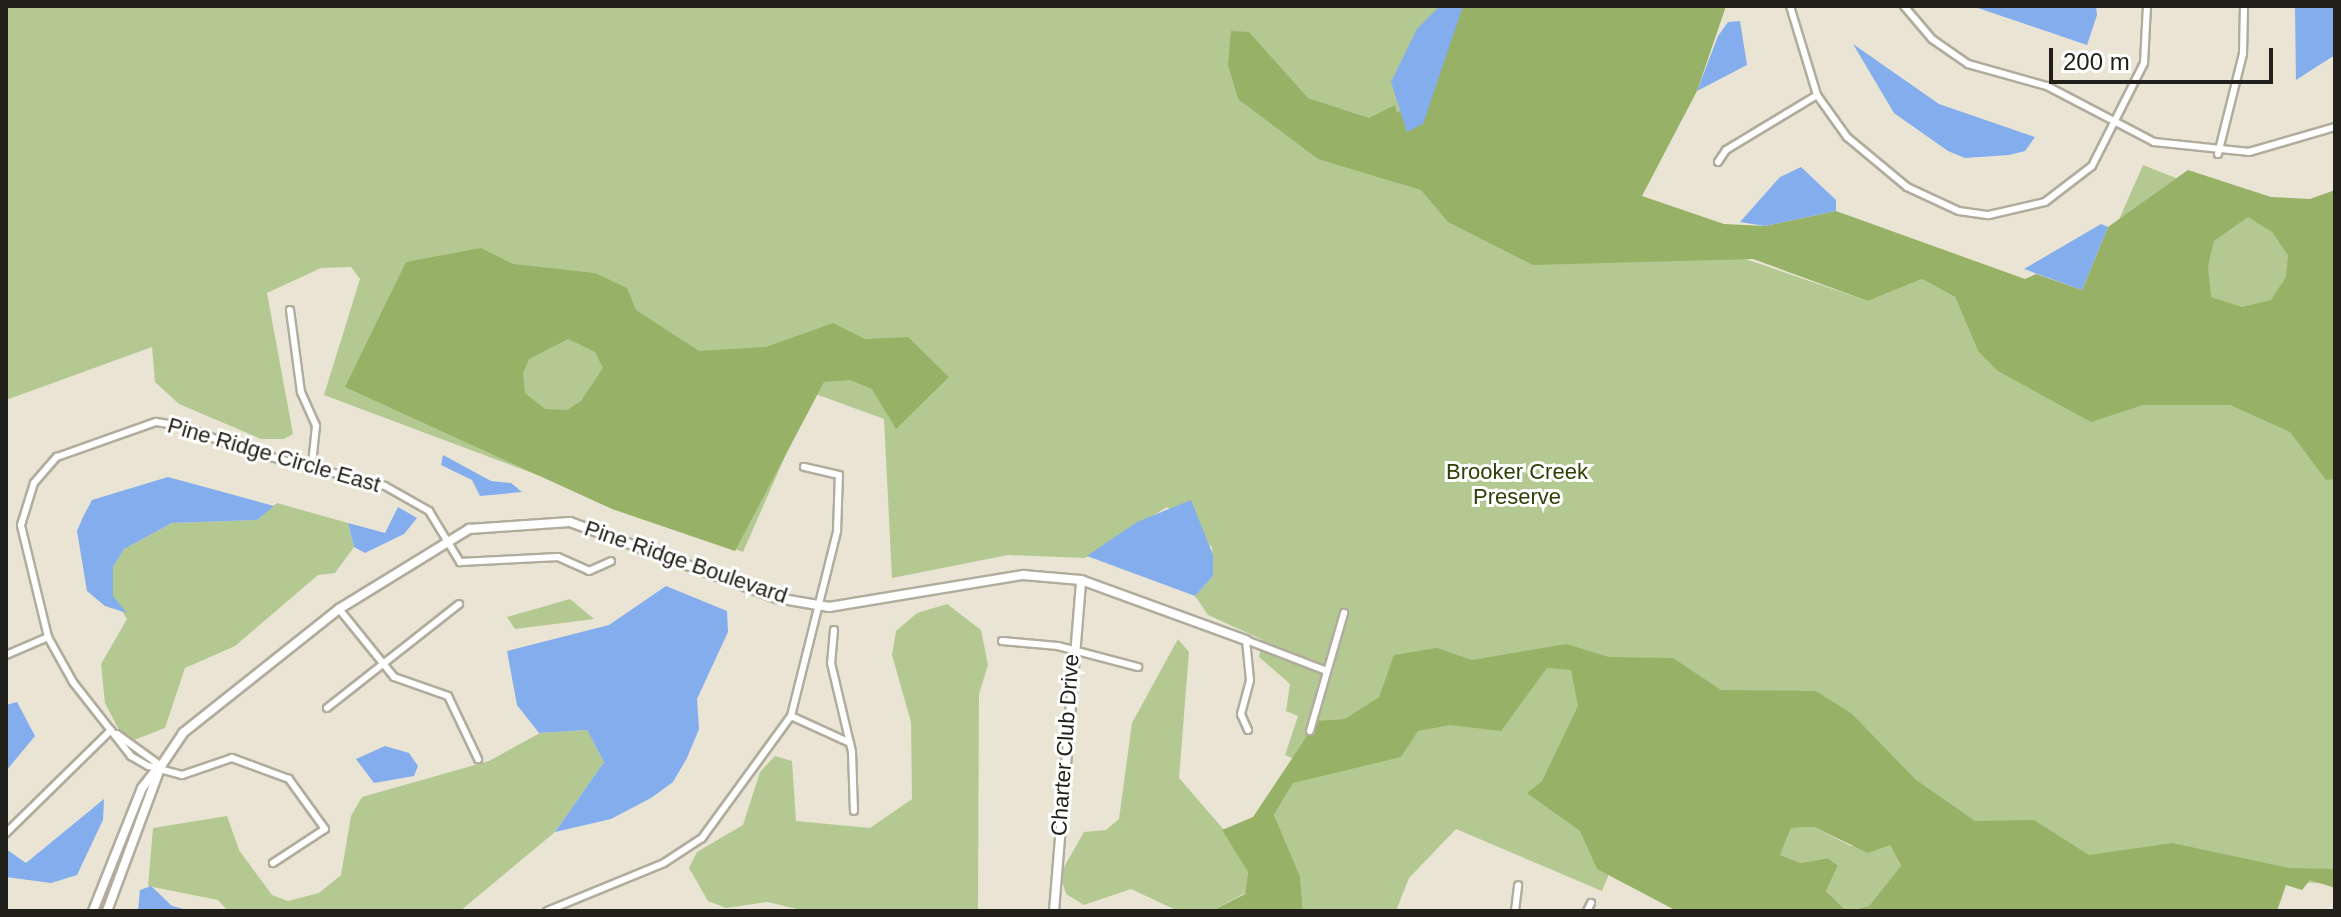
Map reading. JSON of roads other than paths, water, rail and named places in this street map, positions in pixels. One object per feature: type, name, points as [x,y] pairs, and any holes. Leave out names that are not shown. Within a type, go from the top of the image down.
[{"type":"street","points":[[1790,6],[1817,95],[1847,137],[1907,187],[1959,211],[1989,215],[2045,202],[2084,175],[2144,63],[2147,6]]},
{"type":"street","points":[[1904,6],[1932,39],[1968,64],[2047,86],[2154,142],[2218,154],[2291,144],[2335,127]]},
{"type":"street","points":[[2218,154],[2239,82],[2244,6]]},
{"type":"street","points":[[1718,162],[1726,150],[1817,95]]},
{"type":"street","points":[[290,310],[301,392],[316,426],[312,463]]},
{"type":"street","name":"Pine Ridge Circle East","points":[[161,766],[131,756],[48,637],[21,525],[34,483],[57,457],[156,422],[312,463],[422,505],[460,562],[475,567],[558,557],[589,571],[611,561]]},
{"type":"street","points":[[547,911],[664,863],[702,838],[791,716],[808,663],[813,604],[837,531],[839,475],[804,467]]},
{"type":"street","name":"Pine Ridge Boulevard","points":[[93,911],[142,788],[222,699],[339,609],[446,539],[505,522],[570,522],[777,598],[842,608],[1023,575],[1081,580],[1324,670]]},
{"type":"street","name":"Charter Club Drive","points":[[1054,911],[1072,651],[1081,580]]},
{"type":"street","points":[[327,708],[459,604]]},
{"type":"street","points":[[339,609],[394,677],[448,696],[478,759]]},
{"type":"street","points":[[1310,731],[1324,670],[1344,613]]},
{"type":"street","points":[[834,630],[831,663],[850,743],[854,811]]},
{"type":"street","points":[[6,655],[48,637]]},
{"type":"street","points":[[1246,640],[1250,680],[1241,714],[1248,730]]},
{"type":"street","points":[[1002,641],[1072,651],[1138,667]]},
{"type":"street","points":[[791,716],[850,743]]},
{"type":"street","points":[[6,833],[111,730]]},
{"type":"street","points":[[161,766],[182,775],[232,758],[289,779],[325,829],[273,863]]},
{"type":"street","name":"Pine Ridge Boulevard","points":[[107,911],[161,766]]},
{"type":"street","points":[[1515,911],[1518,885]]},
{"type":"street","points":[[1587,911],[1591,903]]},
{"type":"water","points":[[1440,6],[1463,6],[1423,124],[1407,132],[1391,82],[1417,29]]},
{"type":"water","points":[[1972,6],[2096,6],[2097,15],[2087,45]]},
{"type":"water","points":[[2295,6],[2335,6],[2335,55],[2296,80]]},
{"type":"water","points":[[1740,21],[1747,65],[1697,91],[1718,36],[1728,22]]},
{"type":"water","points":[[1853,44],[1939,104],[2035,137],[2025,151],[2009,155],[1965,158],[1948,151],[1894,113]]},
{"type":"water","points":[[1801,167],[1836,200],[1836,211],[1765,226],[1740,222],[1780,177]]},
{"type":"water","points":[[2101,224],[2108,227],[2082,290],[2024,269]]},
{"type":"water","points":[[443,455],[491,481],[511,483],[522,492],[480,496],[472,480],[441,465]]},
{"type":"water","points":[[168,477],[274,506],[257,520],[172,523],[124,549],[113,567],[113,596],[127,613],[105,606],[87,591],[77,531],[83,517],[92,500]]},
{"type":"water","points":[[1191,500],[1213,555],[1213,576],[1195,596],[1087,556],[1137,522]]},
{"type":"water","points":[[398,507],[417,518],[404,534],[365,553],[354,547],[348,523],[385,533]]},
{"type":"water","points":[[666,586],[727,611],[728,632],[697,699],[699,729],[687,758],[673,782],[651,798],[611,819],[555,832],[604,762],[587,730],[539,733],[517,705],[507,651],[609,625]]},
{"type":"water","points":[[17,702],[35,736],[6,771],[6,705]]},
{"type":"water","points":[[385,746],[409,753],[418,766],[414,776],[374,783],[356,759]]},
{"type":"water","points":[[104,799],[103,820],[77,875],[51,883],[6,877],[6,849],[26,863]]},
{"type":"water","points":[[151,886],[172,906],[191,911],[138,911],[140,890]]},
{"type":"park label","name":"Brooker Creek Preserve","points":[[1517,484]]}]
